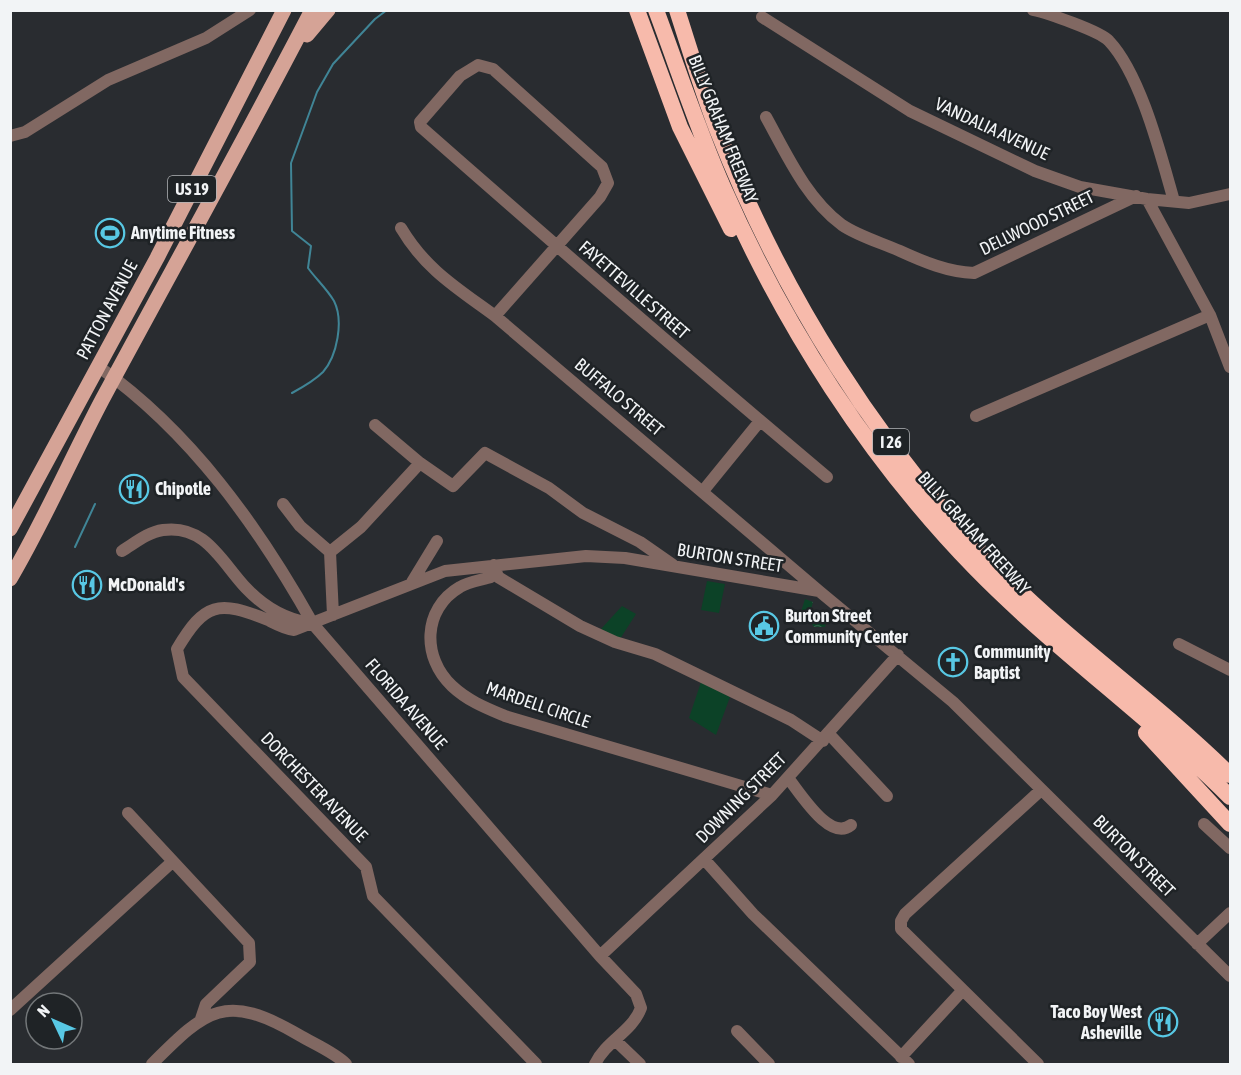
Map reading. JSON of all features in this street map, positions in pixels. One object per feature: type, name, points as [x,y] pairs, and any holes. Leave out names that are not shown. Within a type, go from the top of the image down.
[{"type":"highway","points":[[629,10],[648,53],[656,62]]},
{"type":"highway","points":[[637,10],[681,127],[746,258],[791,336],[808,350]]},
{"type":"highway","name":"BILLY GRAHAM FREEWAY","points":[[656,10],[723,187],[782,305],[808,350],[863,432],[934,521],[974,566],[1074,661],[1173,743],[1230,797]]},
{"type":"highway","name":"BILLY GRAHAM FREEWAY","points":[[677,10],[717,129],[740,185],[801,307],[839,370],[877,424],[958,526],[1001,572],[1095,659],[1230,775]]},
{"type":"highway","points":[[1095,659],[1106,661],[1230,762]]},
{"type":"highway","points":[[1074,661],[1080,674],[1145,733],[1230,824]]},
{"type":"main road","name":"PATTON AVENUE","points":[[10,529],[99,367],[284,10]]},
{"type":"main road","name":"US 19","points":[[10,579],[36,534],[116,378],[312,10]]},
{"type":"main road","points":[[283,66],[328,10]]},
{"type":"street","points":[[10,136],[25,132],[108,80],[206,38],[250,10]]},
{"type":"street","points":[[1032,10],[1048,14],[1108,39],[1130,70],[1174,201]]},
{"type":"street","name":"VANDALIA AVENUE","points":[[762,17],[910,111],[1035,171],[1080,187],[1174,201],[1203,201],[1230,194]]},
{"type":"street","name":"FAYETTEVILLE STREET","points":[[556,245],[600,198],[608,183],[602,167],[493,69],[478,65],[460,76],[420,122],[421,127],[556,245],[826,477]]},
{"type":"street","name":"DELLWOOD STREET","points":[[766,117],[798,175],[818,203],[843,226],[927,263],[959,273],[974,273],[1142,197]]},
{"type":"street","points":[[1142,197],[1210,315],[1230,367]]},
{"type":"street","name":"BUFFALO STREET","points":[[401,228],[416,254],[444,279],[495,316],[819,591]]},
{"type":"street","points":[[495,316],[556,245]]},
{"type":"street","points":[[976,416],[1210,315]]},
{"type":"street","name":"FLORIDA AVENUE","points":[[99,367],[116,378],[163,418],[241,509],[280,564],[313,624],[600,956],[636,994],[641,1008],[635,1023],[615,1040],[596,1065]]},
{"type":"street","points":[[703,491],[760,421]]},
{"type":"street","points":[[375,425],[453,486],[485,453],[549,488],[583,513],[640,542],[676,568]]},
{"type":"street","points":[[330,552],[361,527],[420,462]]},
{"type":"street","points":[[283,504],[300,526],[330,552],[333,615]]},
{"type":"street","points":[[122,551],[145,536],[163,530],[181,530],[199,536],[213,548],[245,588],[266,605],[290,620],[313,624]]},
{"type":"street","points":[[412,582],[437,541]]},
{"type":"street","name":"BURTON STREET","points":[[313,624],[412,582],[445,571],[586,556],[625,558],[819,591],[953,702],[1230,976]]},
{"type":"street","points":[[494,565],[498,577],[579,626],[615,642],[655,654],[826,737],[887,796]]},
{"type":"street","name":"MARDELL CIRCLE","points":[[494,565],[491,577],[460,587],[441,604],[432,619],[429,635],[436,666],[452,686],[474,703],[505,716],[772,795]]},
{"type":"street","name":"DORCHESTER AVENUE","points":[[313,624],[291,630],[238,608],[214,608],[194,621],[177,649],[183,677],[366,867],[373,896],[536,1065]]},
{"type":"street","points":[[1179,644],[1230,670]]},
{"type":"street","name":"DOWNING STREET","points":[[600,956],[772,795],[898,655]]},
{"type":"street","points":[[788,778],[823,821],[835,830],[845,830],[851,825]]},
{"type":"street","points":[[1038,1065],[901,929],[901,921],[905,914],[1041,790]]},
{"type":"street","points":[[128,813],[171,863],[249,943],[252,952],[250,962],[206,1004],[201,1019]]},
{"type":"street","points":[[1204,824],[1230,848]]},
{"type":"street","points":[[704,859],[753,914],[905,1061],[962,991]]},
{"type":"street","points":[[10,1010],[171,863]]},
{"type":"street","points":[[1197,944],[1230,913]]},
{"type":"street","points":[[152,1065],[201,1019],[235,1009],[258,1014],[285,1027],[346,1065]]},
{"type":"street","points":[[737,1031],[769,1065]]},
{"type":"street","points":[[615,1040],[640,1065]]},
{"type":"green space","points":[[707,581],[725,584],[719,613],[701,610]]},
{"type":"green space","points":[[805,599],[813,602],[810,613],[828,615],[825,627],[814,627],[811,623],[799,618]]},
{"type":"green space","points":[[622,606],[636,614],[620,639],[601,629]]},
{"type":"green space","points":[[701,682],[730,697],[716,735],[689,718]]},
{"type":"waterway","points":[[292,393],[323,372],[332,357],[339,328],[334,301],[308,268],[311,246],[292,231],[291,163],[317,92],[333,64],[375,19],[387,10]]},
{"type":"waterway","points":[[75,547],[95,504]]},
{"type":"place","name":"Anytime Fitness","points":[[110,233]]},
{"type":"place","name":"Chipotle","points":[[134,489]]},
{"type":"place","name":"McDonald's","points":[[87,585]]},
{"type":"place","name":"Burton Street Community Center","points":[[764,626]]},
{"type":"place","name":"Community Baptist","points":[[953,662]]},
{"type":"place","name":"Taco Boy West Asheville","points":[[1163,1022]]}]
